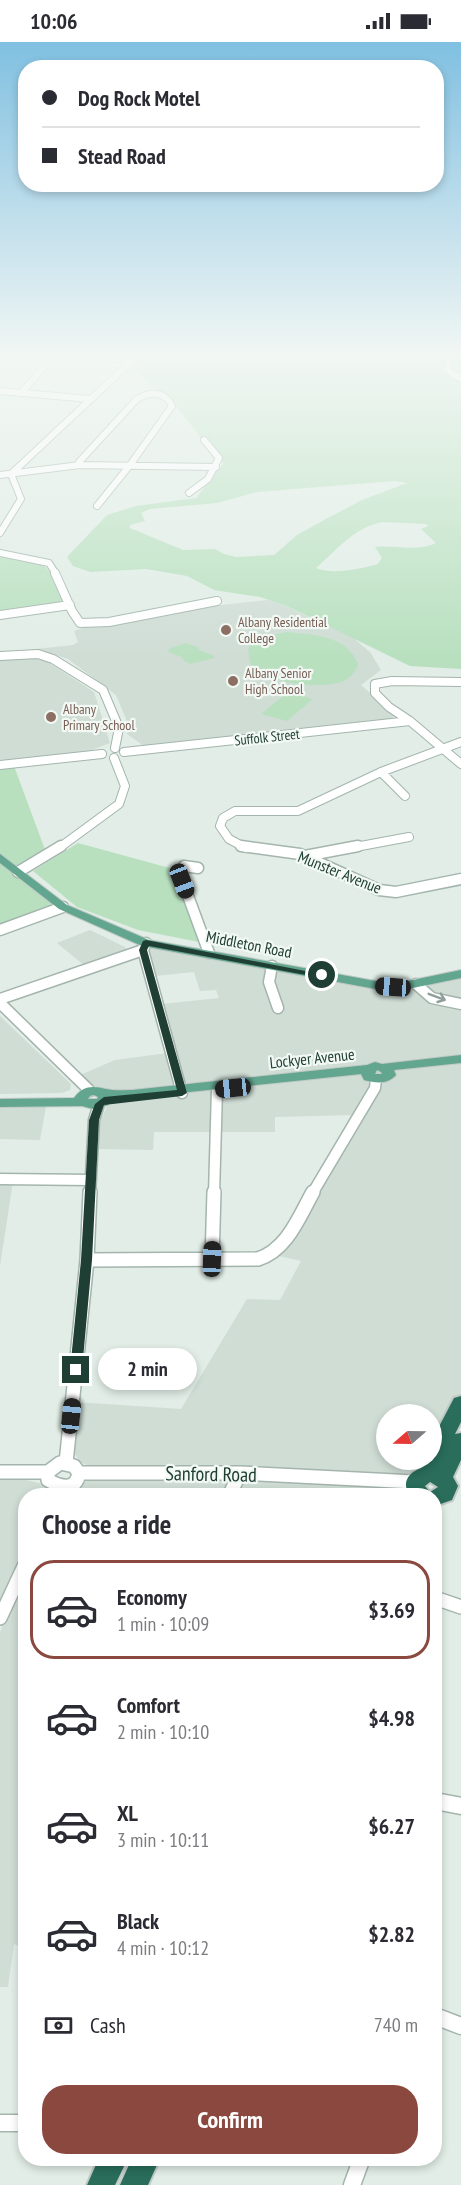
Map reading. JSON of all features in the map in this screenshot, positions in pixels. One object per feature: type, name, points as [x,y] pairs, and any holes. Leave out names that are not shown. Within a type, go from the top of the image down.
[{"type":"highway","points":[[428,1488],[433,1458],[461,1403]]},
{"type":"highway","points":[[429,1488],[460,1442]]},
{"type":"highway","points":[[101,2185],[110,2166]]},
{"type":"highway","points":[[134,2185],[142,2166]]},
{"type":"main road","name":"Middleton Road","points":[[0,857],[63,907],[145,947],[181,948]]},
{"type":"main road","name":"Middleton Road","points":[[105,927],[181,948],[381,986],[416,984],[461,974]]},
{"type":"main road","name":"Lockyer Avenue","points":[[0,1103],[371,1074],[385,1078],[386,1070],[461,1061]]},
{"type":"main road","name":"Lockyer Avenue","points":[[181,1090],[217,1089],[262,1082]]},
{"type":"main road","name":"Lockyer Avenue","points":[[0,1097],[94,1097]]},
{"type":"street","points":[[11,474],[29,457]]},
{"type":"street","points":[[80,465],[79,462],[84,457]]},
{"type":"street","points":[[97,506],[136,457]]},
{"type":"street","points":[[189,493],[200,487],[216,467],[218,457]]},
{"type":"street","points":[[0,475],[80,465],[216,467]]},
{"type":"street","points":[[0,533],[21,499],[11,474]]},
{"type":"street","points":[[0,554],[49,563],[58,575],[76,619],[81,622],[109,622],[217,601]]},
{"type":"street","points":[[0,615],[70,605]]},
{"type":"street","points":[[0,656],[38,654],[53,659],[102,690],[119,728],[115,748]]},
{"type":"street","points":[[461,682],[375,684],[375,693],[389,707],[410,721],[461,764]]},
{"type":"street","name":"Suffolk Street","points":[[124,752],[410,721]]},
{"type":"street","name":"Munster Avenue","points":[[461,742],[381,772],[298,811],[242,810],[229,813],[220,821],[225,836],[234,845],[245,849],[277,849],[305,856],[379,890],[396,892],[461,879]]},
{"type":"street","points":[[0,765],[102,754],[114,758],[123,755],[124,752],[115,748],[105,750],[102,754]]},
{"type":"street","points":[[18,872],[48,856],[119,804],[126,792],[126,786],[114,758]]},
{"type":"street","points":[[381,772],[405,796]]},
{"type":"street","points":[[305,856],[409,837]]},
{"type":"street","points":[[198,868],[184,866],[180,874],[209,953]]},
{"type":"street","points":[[0,930],[63,907]]},
{"type":"street","points":[[66,1463],[87,1260],[94,1097],[0,1001],[145,947],[181,1090]]},
{"type":"street","points":[[272,966],[269,982],[278,1008]]},
{"type":"street","points":[[416,984],[432,998],[461,1004]]},
{"type":"street","points":[[87,1260],[258,1259],[268,1256],[282,1245],[375,1088],[371,1074]]},
{"type":"street","points":[[212,1259],[217,1089]]},
{"type":"street","points":[[0,1179],[91,1180]]},
{"type":"street","points":[[55,1488],[48,1480],[48,1472],[55,1465],[66,1463],[74,1466],[79,1473],[75,1483],[66,1488]]},
{"type":"street","points":[[0,1472],[48,1472]]},
{"type":"street","name":"Sanford Road","points":[[79,1473],[240,1473],[406,1488]]},
{"type":"street","points":[[233,1488],[240,1473]]},
{"type":"street","points":[[0,1618],[18,1579]]},
{"type":"street","points":[[442,1600],[461,1607]]},
{"type":"street","points":[[442,1802],[461,1806]]},
{"type":"street","points":[[442,2019],[461,2026]]},
{"type":"street","points":[[0,2123],[18,2123]]},
{"type":"street","points":[[352,2185],[359,2166]]},
{"type":"shaded area","name":"Albany Senior High School","points":[[268,600],[287,606],[351,636],[370,652],[381,670],[361,685],[395,715],[390,720],[144,746],[127,734],[129,726],[116,695],[68,659],[36,649],[73,645],[78,642],[74,631],[92,625],[202,607]]},
{"type":"shaded area","name":"Albany Primary School","points":[[34,657],[45,660],[94,692],[110,743],[84,753],[0,762],[0,661]]},
{"type":"shaded area","points":[[90,930],[125,947],[128,951],[85,966],[57,943]]},
{"type":"shaded area","points":[[155,947],[378,989],[461,969],[461,1396],[442,1431],[442,1404],[376,1404],[376,1470],[421,1470],[419,1474],[92,1467],[80,1462],[73,1451],[75,1402],[181,1409],[247,1299],[280,1300],[301,1261],[279,1256],[351,1115],[275,1117],[275,1132],[154,1132],[153,1150],[97,1149],[100,1121],[112,1097],[110,1091],[86,1083],[78,1076],[115,1060],[175,1052],[162,1004],[219,998],[216,990],[200,991],[194,972],[155,976],[147,950]]},
{"type":"shaded area","points":[[0,1016],[71,1084],[70,1090],[62,1093],[0,1094]]},
{"type":"shaded area","points":[[0,1106],[46,1107],[40,1140],[0,1139]]},
{"type":"shaded area","points":[[0,1175],[14,1175],[0,1266]]},
{"type":"shaded area","points":[[0,1477],[13,1477],[39,1483],[47,1488],[18,1488],[18,1566],[0,1605]]},
{"type":"shaded area","points":[[113,1477],[257,1480],[392,1488],[74,1488],[93,1479]]},
{"type":"shaded area","points":[[18,1592],[18,1946],[14,1944],[8,1987],[0,1987],[0,1632]]},
{"type":"green space","points":[[461,457],[461,669],[410,666],[287,606],[260,597],[214,590],[187,576],[146,569],[90,572],[73,566],[67,557],[107,515],[136,506],[196,498],[223,464],[221,458]],"holes":[[[395,481],[407,483],[362,500],[324,520],[297,535],[274,555],[236,557],[215,549],[183,550],[130,528],[130,525],[145,521],[141,513],[150,509],[217,503],[257,492]],[[383,522],[427,524],[428,526],[421,529],[436,543],[429,546],[375,547],[382,558],[378,564],[338,571],[316,568],[355,534],[373,525]]]},
{"type":"green space","points":[[0,555],[37,562],[44,566],[54,578],[66,604],[0,612]]},
{"type":"green space","points":[[287,632],[319,636],[338,642],[353,655],[358,665],[351,676],[342,682],[317,685],[277,680],[256,670],[250,663],[248,649],[260,639]]},
{"type":"green space","points":[[186,643],[200,648],[197,649],[214,658],[190,664],[182,659],[184,658],[167,651]]},
{"type":"green space","points":[[288,692],[313,699],[287,721],[261,714]]},
{"type":"green space","points":[[14,766],[47,855],[14,872],[54,904],[54,909],[0,928],[0,767]]},
{"type":"green space","points":[[78,843],[177,870],[199,942],[138,930],[77,907],[33,871]]},
{"type":"place","name":"Albany Residential College","points":[[226,630]]},
{"type":"place","name":"Albany Senior High School","points":[[233,681]]},
{"type":"place","name":"Albany Primary School","points":[[51,717]]},
{"type":"route","points":[[76,1370],[87,1260],[94,1120],[99,1104],[104,1100],[182,1093],[143,950],[146,943],[322,975]]}]
